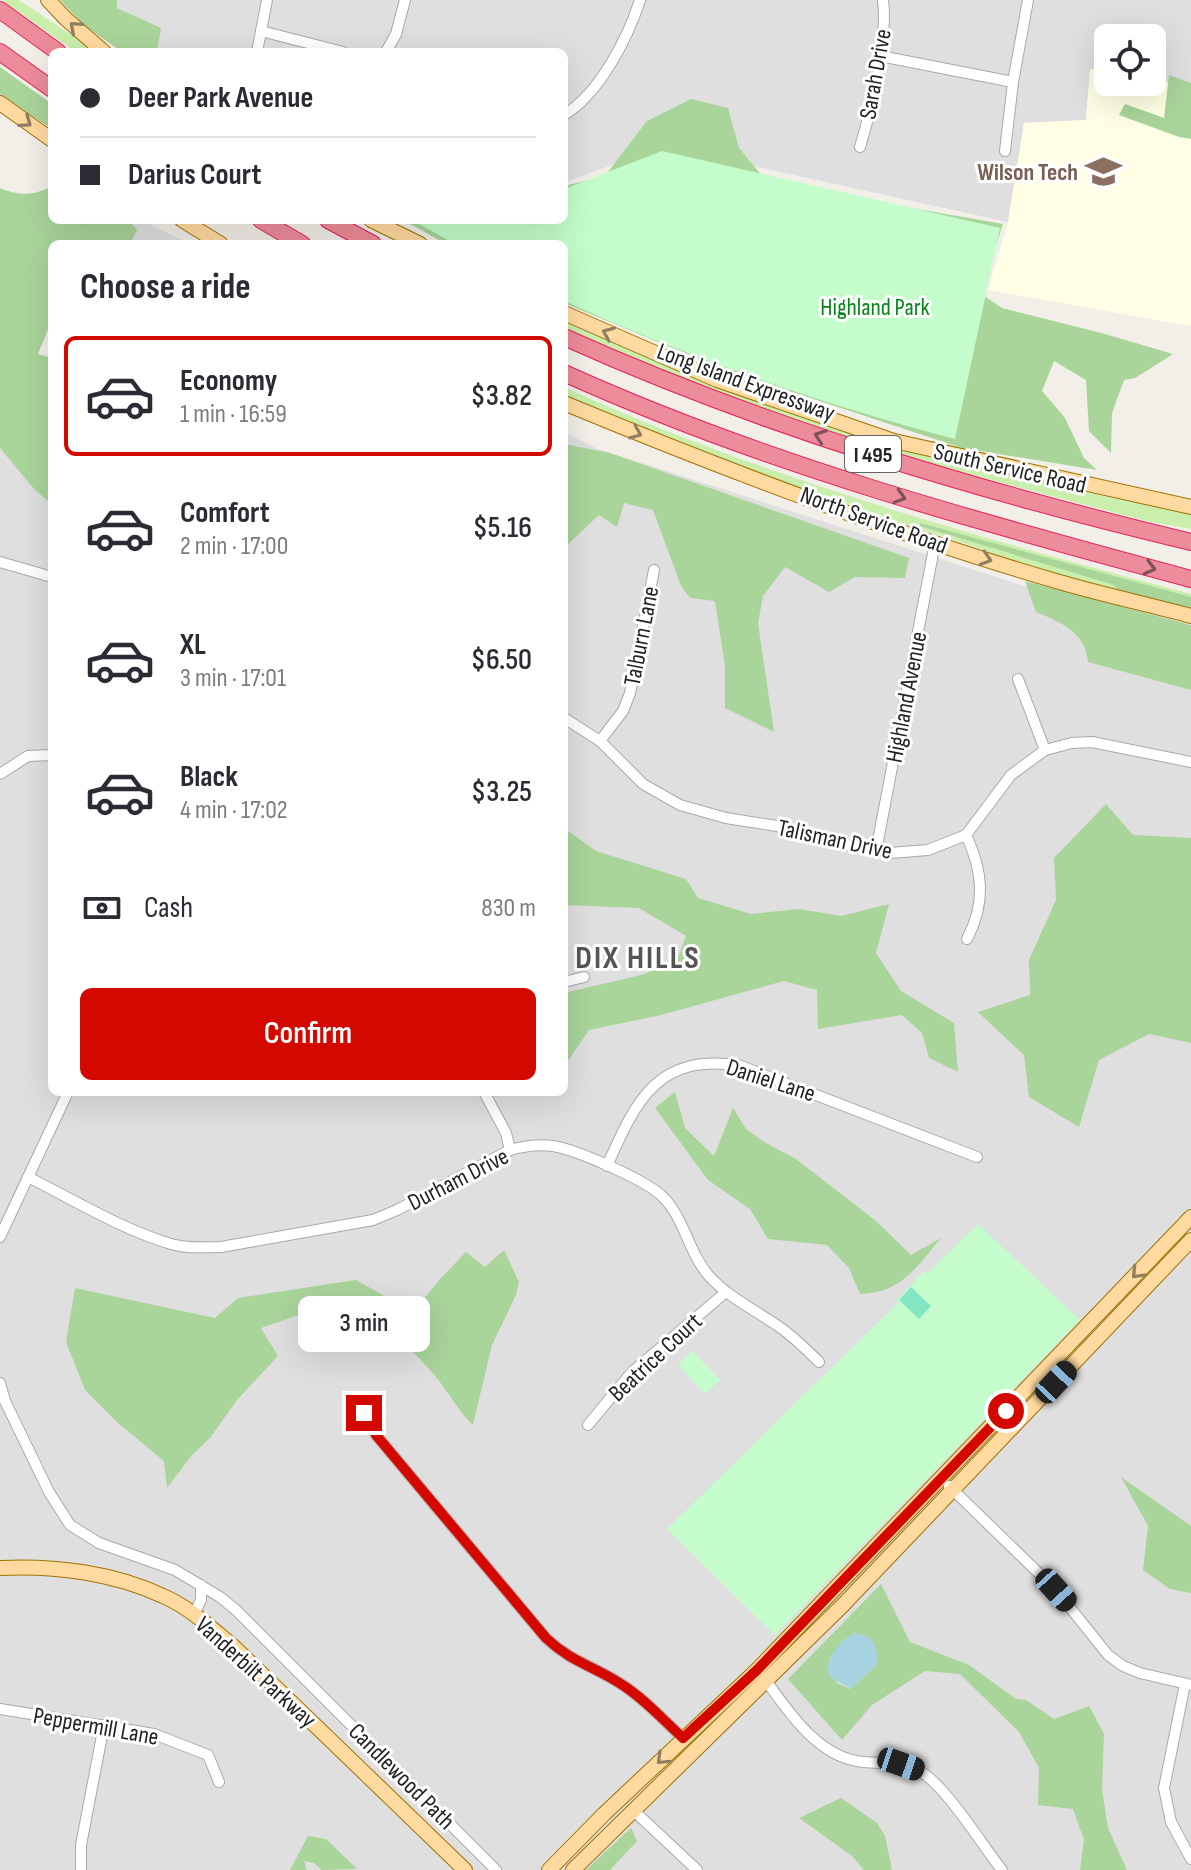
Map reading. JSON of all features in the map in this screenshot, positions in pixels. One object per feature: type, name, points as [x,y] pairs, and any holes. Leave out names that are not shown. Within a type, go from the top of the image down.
[{"type":"highway","points":[[0,10],[52,48]]},
{"type":"highway","points":[[0,52],[48,86]]},
{"type":"highway","points":[[268,224],[295,240]]},
{"type":"highway","points":[[336,224],[366,240]]},
{"type":"highway","name":"Long Island Expressway","points":[[568,339],[770,418],[942,475],[1069,512],[1191,542]]},
{"type":"highway","name":"I 495","points":[[568,375],[664,415],[857,484],[962,517],[1191,579]]},
{"type":"highway","points":[[1069,512],[1191,535]]},
{"type":"main road","points":[[48,0],[99,48]]},
{"type":"main road","points":[[0,103],[48,137]]},
{"type":"main road","points":[[188,224],[214,240]]},
{"type":"main road","points":[[379,224],[412,240]]},
{"type":"main road","name":"South Service Road","points":[[568,315],[717,380],[894,441],[1191,507]]},
{"type":"main road","name":"North Service Road","points":[[568,405],[664,445],[935,543],[1056,581],[1191,616]]},
{"type":"main road","points":[[573,1870],[767,1682],[1191,1217]]},
{"type":"main road","points":[[549,1870],[947,1484],[1191,1240]]},
{"type":"main road","name":"Vanderbilt Parkway","points":[[0,1568],[44,1567],[98,1576],[164,1596],[194,1614],[233,1646],[465,1870]]},
{"type":"street","points":[[258,48],[267,0]]},
{"type":"street","points":[[388,48],[396,34],[405,0]]},
{"type":"street","points":[[568,112],[584,100],[621,45],[640,0]]},
{"type":"street","name":"Sarah Drive","points":[[860,147],[880,56],[885,20],[883,0]]},
{"type":"street","points":[[1005,151],[1013,82],[1028,0]]},
{"type":"street","points":[[261,31],[327,48]]},
{"type":"street","points":[[880,56],[1013,82]]},
{"type":"street","name":"Highland Avenue","points":[[876,851],[935,543]]},
{"type":"street","points":[[0,562],[48,576]]},
{"type":"street","name":"Talburn Lane","points":[[600,741],[623,711],[630,693],[654,570]]},
{"type":"street","points":[[1018,679],[1045,750]]},
{"type":"street","name":"Talisman Drive","points":[[568,721],[600,741],[643,784],[680,805],[876,851],[906,853],[928,850],[966,835]]},
{"type":"street","points":[[967,939],[977,919],[981,876],[966,835],[1011,775],[1045,750],[1072,743],[1118,745],[1191,762]]},
{"type":"street","points":[[0,774],[28,756],[48,755]]},
{"type":"street","points":[[568,981],[584,977]]},
{"type":"street","name":"Daniel Lane","points":[[607,1166],[642,1095],[677,1071],[696,1064],[716,1062],[741,1066],[977,1157]]},
{"type":"street","points":[[0,1237],[66,1096]]},
{"type":"street","points":[[486,1096],[506,1133],[510,1150]]},
{"type":"street","name":"Durham Drive","points":[[28,1177],[172,1245],[221,1247],[373,1220],[510,1150],[525,1146],[554,1146],[648,1185],[663,1197],[674,1211],[697,1260],[726,1292],[781,1328],[819,1362]]},
{"type":"street","name":"Beatrice Court","points":[[588,1425],[632,1372],[726,1292]]},
{"type":"street","name":"Candlewood Path","points":[[0,1383],[5,1401],[49,1492],[70,1525],[99,1543],[145,1558],[201,1585],[236,1610],[496,1870]]},
{"type":"street","points":[[364,1413],[376,1435],[546,1638],[573,1661],[620,1683],[640,1697],[683,1738]]},
{"type":"street","points":[[947,1484],[1056,1590],[1108,1655],[1140,1673],[1188,1685],[1164,1788],[1171,1822],[1191,1859]]},
{"type":"street","points":[[194,1614],[201,1600],[201,1585]]},
{"type":"street","points":[[767,1682],[832,1754],[857,1762],[901,1764],[919,1770],[931,1779],[1002,1870]]},
{"type":"street","name":"Peppermill Lane","points":[[0,1709],[154,1734],[208,1755],[219,1782]]},
{"type":"street","points":[[81,1870],[81,1845],[104,1725]]},
{"type":"street","points":[[633,1810],[697,1870]]},
{"type":"shaded area","points":[[65,0],[1191,0],[1191,90],[1166,82],[1166,24],[1094,24],[1094,70],[1090,70],[1086,120],[1024,123],[1008,222],[662,146],[568,181],[568,48],[124,48]]},
{"type":"shaded area","name":"Wilson Tech","points":[[1090,69],[1094,69],[1094,96],[1166,96],[1166,82],[1191,90],[1191,326],[988,290],[1008,222],[1024,123],[1086,120]]},
{"type":"shaded area","points":[[119,224],[149,224],[182,240],[101,240]]},
{"type":"shaded area","points":[[0,425],[48,437],[48,1096],[568,1096],[568,434],[598,449],[1021,585],[1191,629],[1191,1870],[0,1870]]},
{"type":"green space","points":[[2,0],[19,0],[91,48],[70,48]]},
{"type":"green space","points":[[60,0],[117,0],[117,8],[161,28],[157,48],[116,48],[85,26]]},
{"type":"green space","points":[[0,67],[48,101],[48,126],[0,94]]},
{"type":"green space","points":[[1169,75],[1191,83],[1191,139],[1119,115],[1125,104],[1164,118]]},
{"type":"green space","name":"Highland Park","points":[[691,99],[728,108],[739,148],[768,183],[1003,224],[980,293],[1002,308],[1173,354],[1135,378],[1124,380],[1112,413],[1111,453],[1089,431],[1086,380],[1054,361],[1042,391],[1065,418],[1084,458],[1097,470],[962,448],[726,370],[568,305],[568,240],[439,240],[410,224],[568,224],[568,185],[605,176],[647,121]]},
{"type":"green space","name":"Highland Park","points":[[662,151],[1000,228],[955,439],[855,411],[756,378],[659,342],[568,303],[568,240],[448,240],[419,224],[568,224],[568,187]]},
{"type":"green space","points":[[0,188],[26,194],[48,188],[48,224],[132,224],[137,230],[132,240],[48,240],[48,330],[38,354],[48,357],[48,501],[0,448]]},
{"type":"green space","points":[[568,322],[951,459],[1098,495],[1191,513],[1191,529],[1146,521],[882,451],[750,406],[660,371],[568,330]]},
{"type":"green space","points":[[568,389],[717,450],[873,504],[1191,594],[1191,612],[1050,572],[780,481],[568,398]]},
{"type":"green space","points":[[568,445],[610,453],[909,558],[905,578],[855,577],[829,592],[785,567],[763,596],[758,623],[774,732],[725,708],[725,666],[715,601],[690,598],[681,586],[653,510],[624,503],[617,527],[599,515],[568,544]]},
{"type":"green space","points":[[920,523],[1191,597],[1191,612],[1122,595],[1114,585],[920,526]]},
{"type":"green space","points":[[1025,581],[1191,625],[1191,690],[1088,662],[1077,636],[1062,624],[1036,612]]},
{"type":"green space","points":[[1106,804],[1133,835],[1191,838],[1191,1043],[1149,1034],[1099,1060],[1079,1127],[1029,1097],[1024,1055],[978,1012],[1030,995],[1029,960],[1056,900],[1054,858]]},
{"type":"green space","points":[[568,831],[596,851],[686,879],[698,898],[751,914],[799,909],[841,916],[889,904],[876,953],[901,991],[954,1023],[958,1072],[929,1058],[922,1033],[902,1015],[818,1029],[817,990],[784,981],[661,1015],[589,1030],[568,1061],[568,992],[645,974],[679,955],[686,936],[639,908],[568,905]]},
{"type":"green space","points":[[675,1092],[685,1128],[714,1156],[733,1108],[746,1129],[796,1159],[876,1221],[911,1255],[941,1238],[915,1269],[897,1284],[874,1293],[860,1294],[849,1268],[827,1245],[768,1239],[750,1209],[708,1180],[655,1108]]},
{"type":"green space","points":[[978,1224],[1080,1320],[775,1635],[667,1529],[899,1302],[897,1300],[924,1271],[927,1274]]},
{"type":"green space","points":[[504,1250],[519,1282],[492,1345],[473,1425],[429,1368],[390,1333],[375,1323],[344,1311],[311,1312],[261,1328],[278,1356],[237,1400],[210,1438],[192,1455],[167,1488],[164,1461],[118,1423],[85,1390],[66,1342],[75,1288],[215,1318],[238,1298],[356,1280],[413,1312],[466,1252],[485,1267]]},
{"type":"green space","points":[[911,1287],[931,1306],[919,1319],[899,1300]]},
{"type":"green space","points":[[692,1351],[720,1380],[705,1394],[678,1365]]},
{"type":"green space","points":[[1121,1477],[1191,1526],[1191,1593],[1170,1589],[1143,1570],[1148,1526]]},
{"type":"green space","points":[[881,1584],[910,1642],[969,1665],[1016,1699],[1026,1700],[1054,1719],[1089,1706],[1104,1734],[1102,1789],[1108,1828],[1127,1870],[1080,1870],[1084,1840],[1073,1809],[1038,1805],[1039,1768],[1019,1732],[960,1674],[925,1671],[872,1705],[842,1740],[788,1679]],"holes":[[[854,1633],[870,1638],[876,1651],[876,1665],[850,1689],[837,1683],[829,1659]]]},
{"type":"green space","points":[[841,1798],[877,1823],[885,1836],[892,1870],[864,1870],[852,1856],[799,1818]]},
{"type":"green space","points":[[631,1828],[637,1841],[610,1870],[586,1870]]},
{"type":"green space","points":[[308,1836],[326,1839],[357,1869],[322,1870],[314,1863],[304,1861],[307,1870],[290,1870]]},
{"type":"water","points":[[854,1633],[870,1638],[877,1657],[876,1665],[851,1689],[830,1677],[827,1669],[836,1648]]},
{"type":"place","name":"Wilson Tech","points":[[1104,172]]},
{"type":"district","name":"DIX HILLS","points":[[638,957]]},
{"type":"route","points":[[364,1413],[376,1435],[533,1625],[573,1661],[620,1683],[640,1697],[683,1738],[757,1670],[1006,1411]]}]
